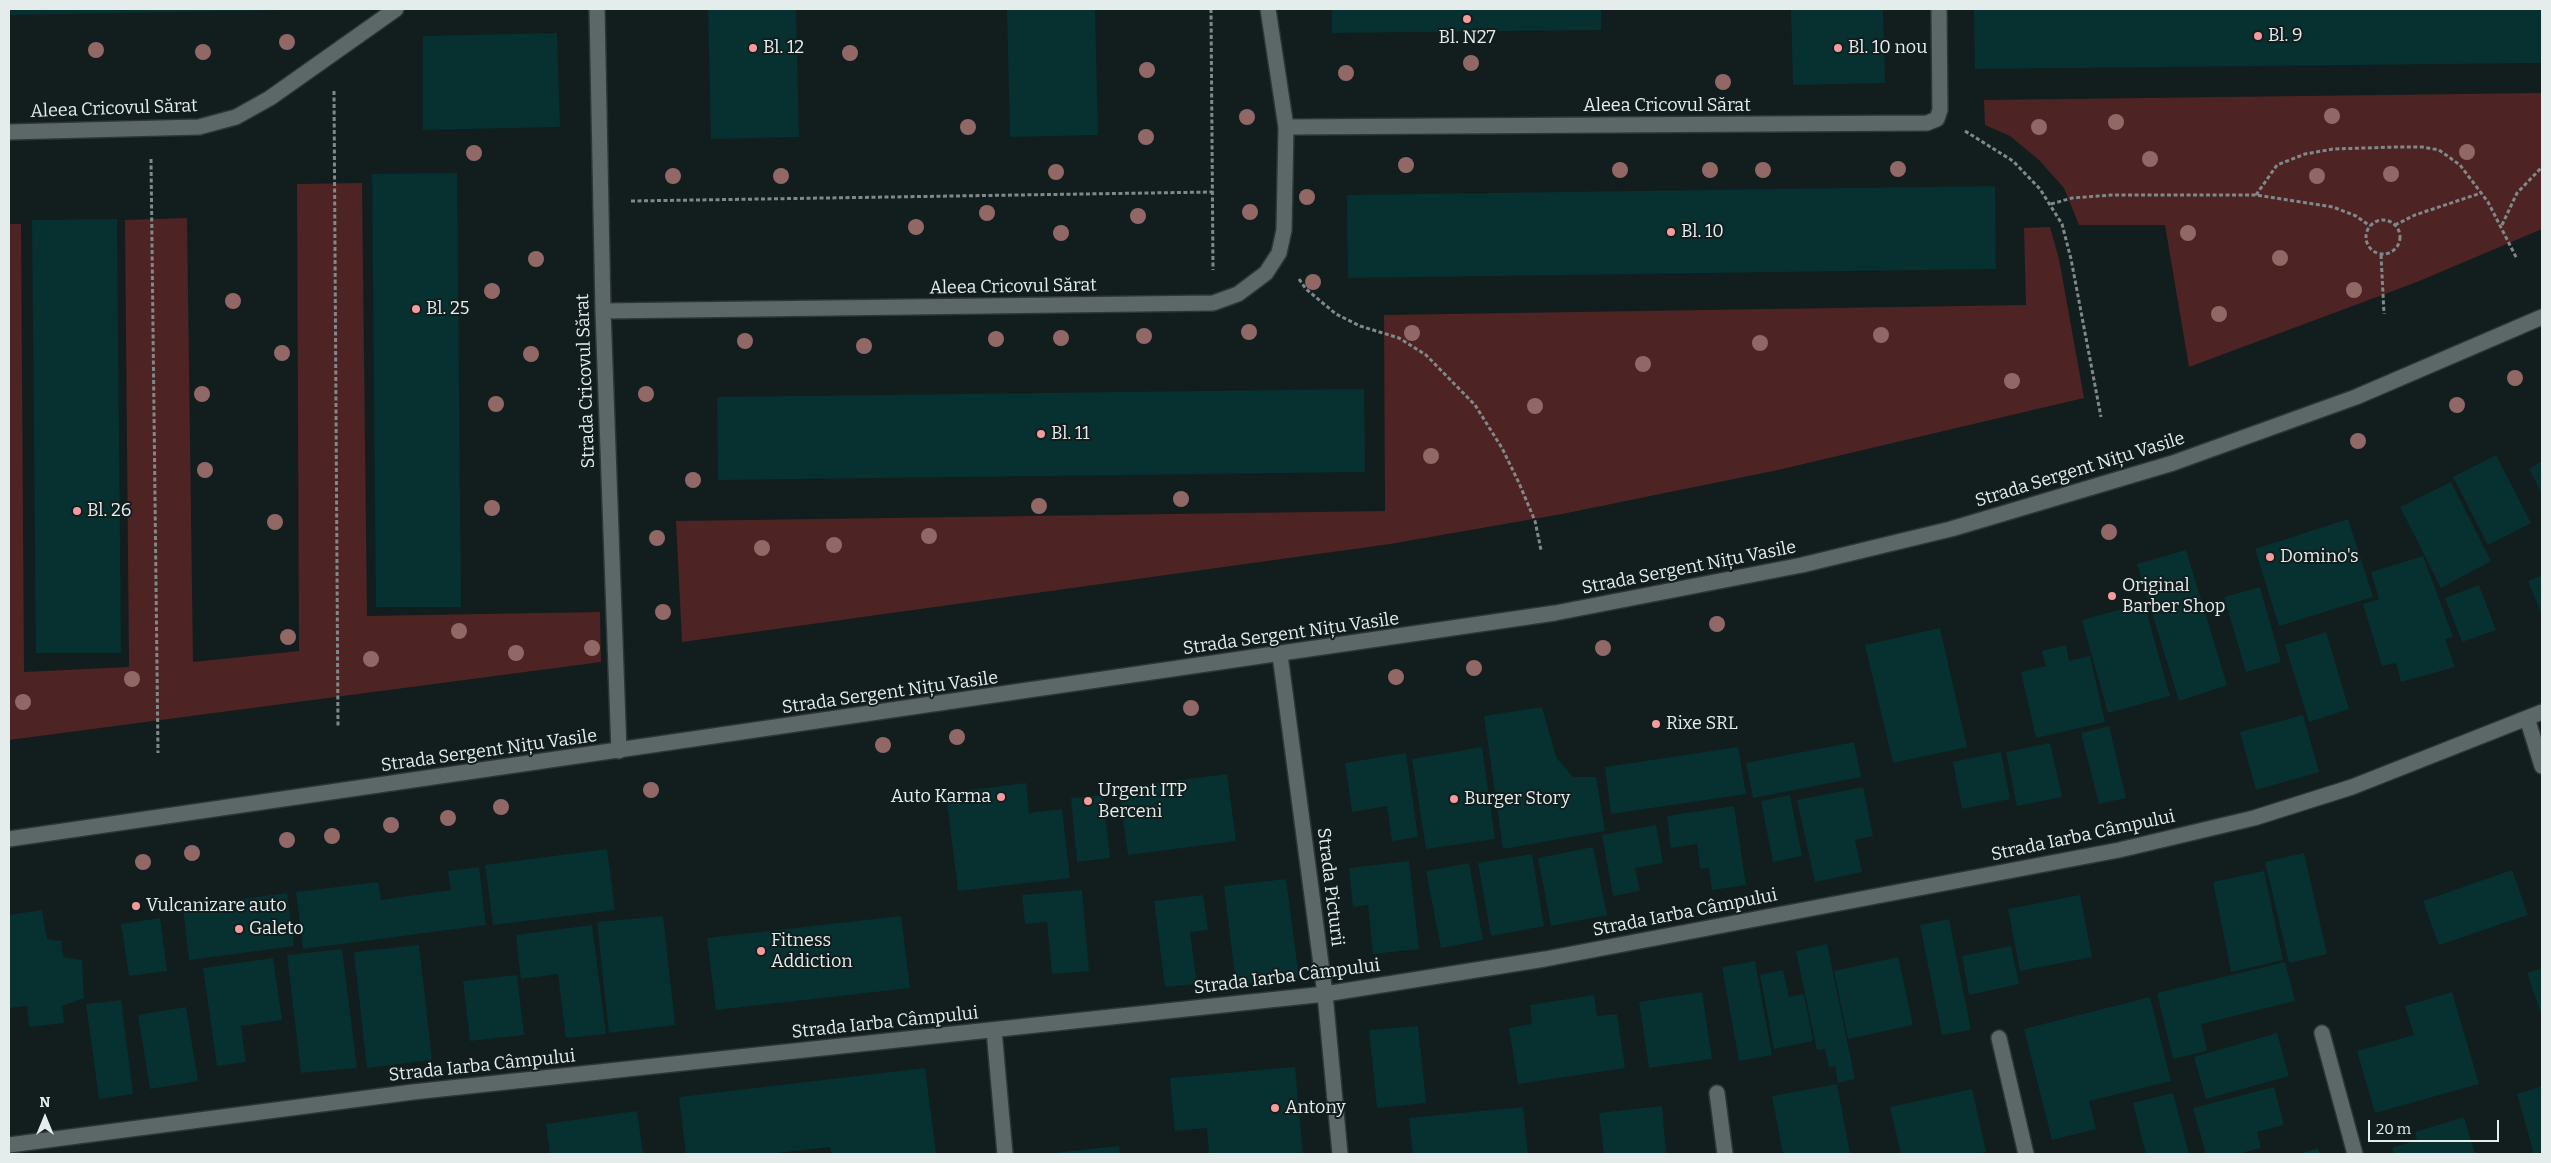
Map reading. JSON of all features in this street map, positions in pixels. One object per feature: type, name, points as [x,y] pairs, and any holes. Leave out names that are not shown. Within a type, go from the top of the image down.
[{"type":"street","name":"Aleea Cricovul Sărat","points":[[9,132],[150,130],[199,127],[236,117],[270,98],[396,9]]},
{"type":"street","name":"Strada Cricovul Sărat","points":[[597,9],[602,310],[619,751]]},
{"type":"street","name":"Aleea Cricovul Sărat","points":[[602,310],[1213,303],[1238,294],[1266,273],[1279,253],[1284,230],[1286,128],[1268,9]]},
{"type":"street","points":[[1937,119],[1940,110],[1939,9]]},
{"type":"street","name":"Aleea Cricovul Sărat","points":[[1286,128],[1927,123],[1937,119]]},
{"type":"street","name":"Strada Sergent Nițu Vasile","points":[[9,839],[1280,655],[1555,613],[1652,596],[1802,565],[1951,529],[2107,484],[2222,446],[2356,397],[2542,317]]},
{"type":"street","name":"Strada Picturii","points":[[1280,655],[1325,994],[1340,1154]]},
{"type":"street","name":"Strada Iarba Câmpului","points":[[9,1145],[413,1092],[1325,994],[1545,959],[2119,850],[2254,818],[2352,787],[2542,712]]},
{"type":"street","points":[[2527,718],[2542,766]]},
{"type":"street","points":[[994,1030],[1005,1154]]},
{"type":"street","points":[[2322,1032],[2355,1154]]},
{"type":"street","points":[[1999,1038],[2026,1154]]},
{"type":"street","points":[[1717,1093],[1725,1154]]},
{"type":"path","points":[[1212,9],[1213,303]]},
{"type":"path","points":[[334,54],[338,728]]},
{"type":"path","points":[[1937,119],[1966,131],[2013,161],[2051,204],[2062,224],[2071,259],[2101,417]]},
{"type":"path","points":[[150,130],[158,753]]},
{"type":"path","points":[[2256,195],[2277,165],[2290,158],[2333,149],[2422,147],[2448,154],[2460,165],[2481,193],[2501,225],[2516,260]]},
{"type":"path","points":[[2501,225],[2516,193],[2542,167]]},
{"type":"path","points":[[600,201],[1213,192]]},
{"type":"path","points":[[2395,225],[2415,215],[2481,193]]},
{"type":"path","points":[[2051,204],[2072,198],[2111,195],[2256,195],[2333,207],[2356,216],[2370,226]]},
{"type":"path","points":[[2379,220],[2395,225],[2400,235],[2398,245],[2391,253],[2381,255],[2371,250],[2365,241],[2370,226],[2379,220]]},
{"type":"path","points":[[1279,253],[1306,289],[1336,314],[1360,326],[1399,338],[1426,355],[1475,405],[1502,448],[1519,483],[1535,521],[1541,550]]},
{"type":"path","points":[[2381,255],[2384,314]]},
{"type":"shaded area","points":[[2542,93],[2542,229],[2417,282],[2189,367],[2165,225],[2079,225],[2064,188],[2039,160],[2010,136],[1985,125],[1984,100]]},
{"type":"shaded area","points":[[362,183],[367,616],[600,612],[601,662],[9,740],[9,224],[21,224],[24,672],[129,667],[125,220],[187,218],[193,662],[299,651],[297,184]]},
{"type":"shaded area","points":[[2050,227],[2059,259],[2084,398],[1778,470],[1562,514],[1390,544],[682,642],[676,521],[1385,511],[1384,315],[2026,305],[2024,228]]},
{"type":"building","points":[[9,9],[291,9],[291,10],[9,15]]},
{"type":"building","name":"Bl. 12","points":[[708,9],[796,9],[799,137],[711,139]]},
{"type":"building","points":[[1007,9],[1095,9],[1098,135],[1010,137]]},
{"type":"building","name":"Bl. N27","points":[[1332,9],[1601,9],[1601,30],[1332,33]]},
{"type":"building","name":"Bl. 10 nou","points":[[1791,9],[1883,9],[1885,83],[1793,85]]},
{"type":"building","name":"Bl. 9","points":[[1974,9],[2542,9],[2542,63],[1975,69]]},
{"type":"building","points":[[557,33],[560,127],[423,130],[423,36]]},
{"type":"building","name":"Bl. 25","points":[[457,173],[461,607],[376,607],[372,174]]},
{"type":"building","name":"Bl. 10","points":[[1995,186],[1996,269],[1348,278],[1347,195]]},
{"type":"building","name":"Bl. 26","points":[[117,219],[121,653],[36,653],[32,220]]},
{"type":"building","name":"Bl. 11","points":[[1364,389],[1365,472],[718,480],[717,397]]},
{"type":"building","points":[[2496,455],[2531,523],[2488,545],[2453,477]]},
{"type":"building","points":[[2542,461],[2542,494],[2529,469]]},
{"type":"building","points":[[2451,482],[2491,561],[2441,588],[2400,507]]},
{"type":"building","points":[[2348,519],[2373,597],[2279,626],[2255,549]]},
{"type":"building","points":[[2186,550],[2227,685],[2179,701],[2137,564]]},
{"type":"building","points":[[2423,556],[2453,637],[2445,639],[2455,667],[2401,682],[2396,663],[2382,666],[2363,604],[2379,599],[2371,572]]},
{"type":"building","points":[[2542,575],[2542,615],[2528,581]]},
{"type":"building","points":[[2479,585],[2496,630],[2462,642],[2445,598]]},
{"type":"building","points":[[2260,587],[2281,662],[2246,672],[2224,597]]},
{"type":"building","points":[[2144,603],[2170,696],[2108,713],[2082,620]]},
{"type":"building","points":[[1940,628],[1967,747],[1893,763],[1865,645]]},
{"type":"building","points":[[2326,632],[2349,709],[2309,722],[2285,645]]},
{"type":"building","points":[[2066,645],[2069,661],[2090,656],[2105,722],[2036,738],[2021,672],[2046,666],[2042,651]]},
{"type":"building","points":[[1542,707],[1556,757],[1573,777],[1596,777],[1605,831],[1503,849],[1484,716]]},
{"type":"building","points":[[2303,715],[2319,772],[2256,790],[2240,732]]},
{"type":"building","points":[[2109,726],[2126,798],[2099,804],[2081,733]]},
{"type":"building","points":[[1854,742],[1861,777],[1753,798],[1746,763]]},
{"type":"building","points":[[2050,743],[2062,797],[2017,806],[2006,752]]},
{"type":"building","name":"Burger Story","points":[[1482,747],[1495,839],[1426,849],[1412,759]]},
{"type":"building","points":[[1738,747],[1746,794],[1611,814],[1605,767]]},
{"type":"building","points":[[2001,752],[2010,799],[1962,809],[1953,762]]},
{"type":"building","points":[[1406,753],[1418,837],[1392,841],[1387,806],[1352,812],[1345,763]]},
{"type":"building","points":[[1227,774],[1236,841],[1128,855],[1119,788]]},
{"type":"building","points":[[1026,783],[1029,813],[1062,809],[1070,878],[958,891],[946,793]]},
{"type":"building","points":[[1863,787],[1873,836],[1855,840],[1862,872],[1815,882],[1797,800]]},
{"type":"building","points":[[1103,795],[1110,858],[1077,862],[1071,798]]},
{"type":"building","points":[[1790,795],[1802,856],[1773,862],[1761,801]]},
{"type":"building","points":[[1734,806],[1746,885],[1712,890],[1709,868],[1700,869],[1697,844],[1671,848],[1667,816]]},
{"type":"building","points":[[1656,825],[1663,863],[1635,868],[1640,891],[1613,896],[1602,835]]},
{"type":"building","points":[[1593,847],[1607,915],[1551,926],[1538,858]]},
{"type":"building","points":[[607,849],[615,910],[493,925],[485,865]]},
{"type":"building","points":[[2304,853],[2327,954],[2289,963],[2265,862]]},
{"type":"building","points":[[1532,854],[1544,926],[1491,936],[1478,863]]},
{"type":"building","points":[[1409,861],[1419,949],[1373,954],[1368,905],[1353,907],[1349,868]]},
{"type":"building","points":[[1469,863],[1483,940],[1441,948],[1426,871]]},
{"type":"building","points":[[479,867],[486,925],[303,949],[296,892],[378,882],[381,900],[451,890],[448,871]]},
{"type":"building","points":[[2512,870],[2528,915],[2439,945],[2423,901]]},
{"type":"building","points":[[2264,871],[2283,960],[2231,972],[2213,882]]},
{"type":"building","points":[[1286,879],[1299,978],[1236,985],[1224,886]]},
{"type":"building","points":[[1082,890],[1089,971],[1052,974],[1047,922],[1025,924],[1022,895]]},
{"type":"building","points":[[287,893],[294,946],[189,960],[183,907]]},
{"type":"building","points":[[1203,895],[1208,930],[1190,932],[1197,984],[1165,987],[1154,901]]},
{"type":"building","points":[[2080,895],[2092,957],[2020,971],[2008,909]]},
{"type":"building","points":[[42,910],[47,939],[61,941],[63,957],[82,960],[84,998],[62,1006],[64,1023],[29,1027],[27,1006],[9,1008],[9,915]]},
{"type":"building","points":[[663,916],[675,1025],[609,1033],[597,922]]},
{"type":"building","points":[[901,916],[910,988],[716,1010],[707,938]]},
{"type":"building","points":[[160,918],[167,971],[129,976],[121,924]]},
{"type":"building","points":[[1949,919],[1971,1030],[1942,1035],[1920,925]]},
{"type":"building","points":[[592,925],[606,1034],[566,1038],[558,974],[521,979],[516,935]]},
{"type":"building","points":[[1827,944],[1855,1079],[1838,1083],[1835,1066],[1829,1068],[1825,1049],[1817,1050],[1796,951]]},
{"type":"building","points":[[419,945],[432,1060],[367,1068],[354,952]]},
{"type":"building","points":[[2011,946],[2019,984],[1969,995],[1962,956]]},
{"type":"building","points":[[342,949],[357,1068],[301,1073],[287,955]]},
{"type":"building","points":[[1898,957],[1913,1025],[1848,1039],[1834,971]]},
{"type":"building","points":[[273,958],[282,1020],[241,1026],[246,1062],[217,1066],[203,968]]},
{"type":"building","points":[[1755,961],[1772,1055],[1739,1061],[1722,967]]},
{"type":"building","points":[[2285,962],[2295,1001],[2201,1024],[2207,1051],[2173,1059],[2157,993]]},
{"type":"building","points":[[2542,968],[2542,1016],[2527,973]]},
{"type":"building","points":[[1783,970],[1789,997],[1804,994],[1813,1041],[1774,1049],[1760,975]]},
{"type":"building","points":[[517,975],[524,1035],[470,1041],[463,981]]},
{"type":"building","points":[[1702,992],[1712,1059],[1649,1068],[1639,1002]]},
{"type":"building","points":[[2452,992],[2479,1084],[2375,1113],[2357,1051],[2414,1035],[2405,1006]]},
{"type":"building","points":[[1594,995],[1597,1016],[1617,1014],[1625,1068],[1518,1084],[1509,1028],[1532,1024],[1530,1005]]},
{"type":"building","points":[[2150,997],[2171,1081],[2089,1101],[2096,1129],[2052,1140],[2024,1029]]},
{"type":"building","points":[[121,1000],[133,1094],[99,1099],[86,1004]]},
{"type":"building","points":[[186,1007],[198,1081],[150,1089],[138,1015]]},
{"type":"building","points":[[1418,1026],[1426,1103],[1377,1108],[1369,1030]]},
{"type":"building","points":[[2277,1033],[2289,1076],[2206,1099],[2194,1057]]},
{"type":"building","points":[[1295,1067],[1303,1154],[1209,1154],[1207,1128],[1175,1131],[1170,1078]]},
{"type":"building","points":[[925,1068],[936,1154],[831,1154],[830,1147],[768,1154],[686,1154],[679,1097]]},
{"type":"building","points":[[1837,1084],[1850,1154],[1783,1154],[1772,1096]]},
{"type":"building","points":[[2542,1086],[2542,1152],[2534,1154],[2517,1094]]},
{"type":"building","points":[[2274,1087],[2284,1125],[2257,1132],[2261,1148],[2237,1154],[2206,1154],[2193,1108]]},
{"type":"building","points":[[1972,1089],[1986,1152],[1976,1154],[1901,1154],[1890,1107]]},
{"type":"building","points":[[2173,1093],[2189,1154],[2146,1154],[2133,1103]]},
{"type":"building","points":[[1662,1106],[1666,1154],[1604,1154],[1599,1113]]},
{"type":"building","points":[[1523,1107],[1528,1154],[1413,1154],[1409,1118]]},
{"type":"building","points":[[637,1111],[643,1154],[550,1154],[546,1124]]},
{"type":"building","points":[[2464,1117],[2475,1154],[2394,1154],[2392,1148],[2417,1140],[2415,1132]]},
{"type":"building","points":[[1119,1146],[1120,1154],[1053,1154],[1053,1153]]},
{"type":"building","points":[[2318,1148],[2320,1154],[2299,1154]]},
{"type":"place","name":"Bl. N27","points":[[1467,19]]},
{"type":"place","name":"Bl. 9","points":[[2258,36]]},
{"type":"place","name":"Bl. 12","points":[[753,48]]},
{"type":"place","name":"Bl. 10 nou","points":[[1838,48]]},
{"type":"place","name":"Bl. 10","points":[[1671,232]]},
{"type":"place","name":"Bl. 25","points":[[416,309]]},
{"type":"place","name":"Bl. 11","points":[[1041,434]]},
{"type":"place","name":"Bl. 26","points":[[77,511]]},
{"type":"place","name":"Domino's","points":[[2270,557]]},
{"type":"place","name":"Original Barber Shop","points":[[2112,596]]},
{"type":"place","name":"Rixe SRL","points":[[1656,724]]},
{"type":"place","name":"Auto Karma","points":[[1001,797]]},
{"type":"place","name":"Burger Story","points":[[1454,799]]},
{"type":"place","name":"Urgent ITP Berceni","points":[[1088,801]]},
{"type":"place","name":"Vulcanizare auto","points":[[136,906]]},
{"type":"place","name":"Galeto","points":[[239,929]]},
{"type":"place","name":"Fitness Addiction","points":[[761,951]]},
{"type":"place","name":"Antony","points":[[1275,1108]]}]
